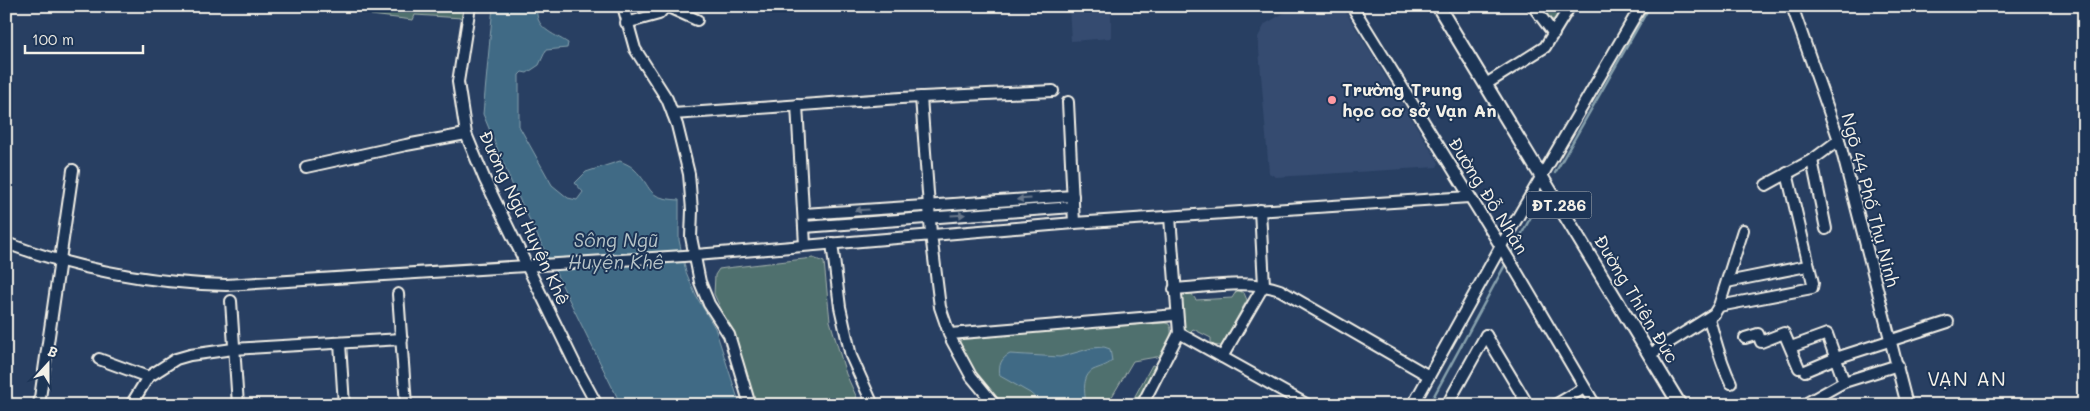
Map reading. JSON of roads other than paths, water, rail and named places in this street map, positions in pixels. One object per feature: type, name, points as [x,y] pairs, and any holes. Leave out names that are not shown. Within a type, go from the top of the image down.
[{"type":"main road","name":"Đường Thiên Đức","points":[[1438,6],[1680,405]]},
{"type":"street","name":"Đường Ngũ Huyện Khê","points":[[470,6],[458,82],[466,134],[484,180],[578,370],[598,405]]},
{"type":"street","points":[[623,6],[626,23],[635,49],[666,99],[673,114],[689,174],[689,255],[709,304],[729,335],[750,405]]},
{"type":"street","points":[[626,23],[659,14],[666,6],[697,20]]},
{"type":"street","name":"Đường Đỗ Nhân","points":[[1352,6],[1501,246],[1594,405]]},
{"type":"street","points":[[1533,6],[1554,34]]},
{"type":"street","points":[[1486,84],[1537,54],[1554,34],[1570,6]]},
{"type":"street","points":[[1412,405],[1501,246],[1641,6]]},
{"type":"street","name":"Ngõ 44 Phố Thụ Ninh","points":[[1792,6],[1839,140],[1907,405]]},
{"type":"street","points":[[673,114],[921,97],[1053,91]]},
{"type":"street","points":[[921,97],[930,234],[940,308],[950,334],[972,376],[995,405]]},
{"type":"street","points":[[1068,102],[1074,223]]},
{"type":"street","points":[[797,105],[805,245]]},
{"type":"street","points":[[306,167],[466,134]]},
{"type":"street","points":[[1766,185],[1812,160],[1839,140]]},
{"type":"street","points":[[1812,160],[1826,229]]},
{"type":"street","points":[[39,405],[73,170]]},
{"type":"street","points":[[1719,306],[1812,288],[1787,173]]},
{"type":"street","points":[[1444,198],[1455,188],[1455,174]]},
{"type":"street","points":[[6,243],[59,262],[107,274],[153,281],[226,285],[549,265],[1074,223],[1469,197]]},
{"type":"street","points":[[804,214],[929,206],[1073,202]]},
{"type":"street","points":[[804,227],[929,218],[1073,202]]},
{"type":"street","points":[[1222,357],[1264,285],[1260,210]]},
{"type":"street","points":[[1142,405],[1179,333],[1176,315],[1170,217]]},
{"type":"street","points":[[1649,355],[1709,319],[1719,306],[1743,230]]},
{"type":"street","points":[[832,242],[840,308],[849,348],[857,374],[873,405]]},
{"type":"street","points":[[1727,282],[1808,266]]},
{"type":"street","points":[[1174,289],[1264,285],[1280,290],[1429,376]]},
{"type":"street","points":[[398,294],[406,405]]},
{"type":"street","points":[[231,301],[238,405]]},
{"type":"street","points":[[950,334],[1176,315]]},
{"type":"street","points":[[1709,319],[1716,335],[1719,361],[1731,383]]},
{"type":"street","points":[[1745,338],[1758,334],[1761,342],[1784,333],[1802,369],[1948,322]]},
{"type":"street","points":[[1179,333],[1308,405]]},
{"type":"street","points":[[1791,347],[1824,333],[1828,336],[1844,382]]},
{"type":"street","points":[[1451,403],[1484,338]]},
{"type":"street","points":[[1484,338],[1521,405]]},
{"type":"street","points":[[1484,338],[1528,405]]},
{"type":"street","points":[[131,405],[148,377],[176,359],[190,354],[234,349],[402,339]]},
{"type":"street","points":[[323,405],[344,404],[340,343]]},
{"type":"street","points":[[99,359],[148,377]]},
{"type":"street","points":[[1802,405],[1844,382],[1898,365]]},
{"type":"street","points":[[1555,405],[1584,388]]},
{"type":"water","name":"Sông Ngũ Huyện Khê","points":[[493,6],[537,6],[538,20],[542,25],[568,43],[567,48],[546,50],[539,65],[527,73],[522,72],[519,75],[519,126],[552,185],[568,198],[577,200],[583,192],[575,183],[586,172],[620,161],[634,169],[655,194],[668,199],[679,200],[679,240],[686,272],[696,296],[715,328],[740,405],[621,405],[512,184],[483,114]]},
{"type":"water","points":[[1104,347],[1110,349],[1112,361],[1089,373],[1085,381],[1086,405],[1044,405],[1030,393],[1000,376],[999,369],[1001,363],[1010,354],[1060,357],[1092,348]]},
{"type":"waterway","points":[[1555,173],[1650,6]]},
{"type":"waterway","points":[[1512,252],[1542,196]]},
{"type":"waterway","points":[[1429,405],[1505,265]]},
{"type":"place","name":"Trường Trung học cơ sở Vạn An","points":[[1332,100]]},
{"type":"district","name":"VẠN AN","points":[[1967,379]]}]
